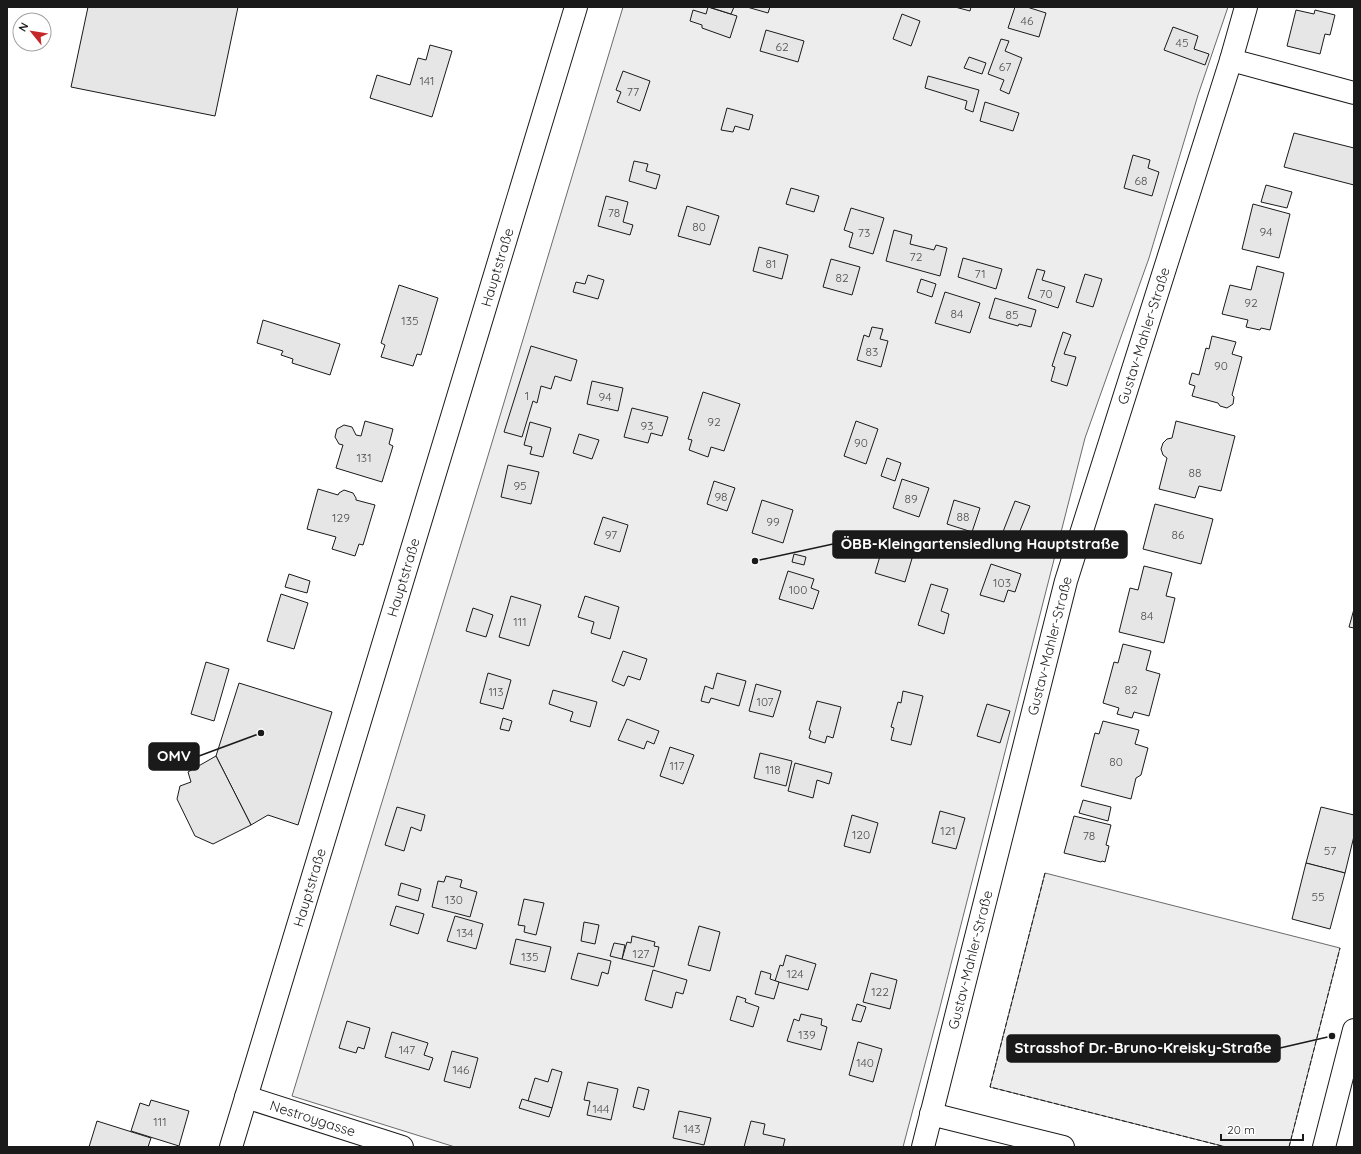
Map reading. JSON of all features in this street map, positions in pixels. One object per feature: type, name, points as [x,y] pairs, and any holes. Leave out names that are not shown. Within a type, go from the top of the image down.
[{"type":"street","name":"Hauptstraße","points":[[231,1147],[576,7]]},
{"type":"street","name":"Gustav-Mahler-Straße","points":[[922,1147],[1066,581],[1246,7]]},
{"type":"street","points":[[1230,60],[1354,93]]},
{"type":"street","points":[[1324,1147],[1354,1030]]},
{"type":"street","name":"Nestroygasse","points":[[246,1096],[402,1147]]},
{"type":"street","points":[[931,1114],[1063,1147]]},
{"type":"shaded area","points":[[623,7],[1228,7],[1198,95],[1149,258],[1085,438],[903,1147],[455,1147],[292,1096],[487,459]]},
{"type":"shaded area","points":[[1045,873],[1340,948],[1289,1147],[1226,1147],[990,1087]]},
{"type":"building","points":[[88,7],[238,7],[215,116],[71,87]]},
{"type":"building","points":[[708,7],[737,16],[730,38],[702,28],[702,25],[690,21],[693,10],[706,14]]},
{"type":"building","points":[[709,7],[734,7],[731,14]]},
{"type":"building","points":[[747,7],[770,7],[768,13]]},
{"type":"building","points":[[955,7],[971,7],[970,11]]},
{"type":"building","points":[[1015,7],[1027,7],[1046,13],[1039,37],[1008,28]]},
{"type":"building","points":[[1296,10],[1314,14],[1315,10],[1335,15],[1330,35],[1325,34],[1320,54],[1287,46]]},
{"type":"building","points":[[902,14],[920,21],[911,46],[893,39]]},
{"type":"building","points":[[1173,27],[1198,36],[1194,49],[1209,54],[1205,65],[1164,50]]},
{"type":"building","points":[[766,30],[804,41],[798,62],[760,51]]},
{"type":"building","points":[[1001,39],[1009,41],[1005,51],[1022,58],[1009,94],[1000,90],[1004,80],[988,74]]},
{"type":"building","points":[[430,45],[452,51],[432,117],[370,98],[377,75],[410,85],[418,58],[426,60]]},
{"type":"building","points":[[969,57],[986,63],[982,74],[964,68]]},
{"type":"building","points":[[623,71],[650,81],[640,111],[617,102],[621,92],[616,90]]},
{"type":"building","points":[[928,76],[979,90],[973,112],[965,109],[967,101],[925,88]]},
{"type":"building","points":[[985,102],[1019,113],[1013,131],[980,121]]},
{"type":"building","points":[[727,108],[753,115],[749,130],[735,126],[733,132],[721,130]]},
{"type":"building","points":[[1294,133],[1354,148],[1354,185],[1284,167]]},
{"type":"building","points":[[1133,155],[1150,160],[1148,168],[1159,172],[1152,196],[1124,188]]},
{"type":"building","points":[[634,161],[648,164],[646,171],[660,175],[656,189],[629,181]]},
{"type":"building","points":[[1266,185],[1292,192],[1287,208],[1261,202]]},
{"type":"building","points":[[791,188],[819,196],[814,212],[786,204]]},
{"type":"building","points":[[606,196],[628,202],[623,222],[633,225],[630,235],[598,226]]},
{"type":"building","points":[[1253,204],[1290,214],[1279,258],[1242,249]]},
{"type":"building","points":[[687,206],[719,216],[710,245],[678,236]]},
{"type":"building","points":[[851,208],[884,218],[873,254],[849,247],[853,233],[844,230]]},
{"type":"building","points":[[894,230],[912,235],[910,244],[934,250],[936,245],[947,248],[940,276],[886,261]]},
{"type":"building","points":[[759,247],[788,255],[782,279],[753,271]]},
{"type":"building","points":[[963,258],[1002,269],[996,289],[958,277]]},
{"type":"building","points":[[831,259],[860,267],[852,295],[823,287]]},
{"type":"building","points":[[1257,266],[1284,273],[1270,330],[1261,328],[1260,330],[1246,327],[1248,320],[1222,314],[1230,285],[1251,290]]},
{"type":"building","points":[[1037,269],[1045,271],[1042,280],[1065,287],[1058,308],[1028,298]]},
{"type":"building","points":[[1085,274],[1102,279],[1093,307],[1076,302]]},
{"type":"building","points":[[588,275],[604,280],[598,299],[573,292],[576,282],[585,284]]},
{"type":"building","points":[[921,279],[936,284],[932,297],[917,292]]},
{"type":"building","points":[[399,285],[438,298],[421,355],[417,354],[413,366],[381,357],[385,345],[381,343]]},
{"type":"building","points":[[945,292],[980,303],[970,333],[935,323]]},
{"type":"building","points":[[995,298],[1036,310],[1031,327],[1019,324],[1018,326],[989,318]]},
{"type":"building","points":[[263,320],[340,344],[330,375],[292,363],[293,359],[281,355],[283,351],[257,343]]},
{"type":"building","points":[[872,327],[883,329],[880,339],[888,341],[881,367],[857,360],[864,335],[869,337]]},
{"type":"building","points":[[1063,332],[1071,335],[1064,354],[1076,357],[1067,386],[1051,381],[1055,367],[1052,366]]},
{"type":"building","points":[[1212,336],[1236,342],[1232,354],[1242,357],[1232,395],[1234,397],[1233,404],[1227,408],[1220,406],[1218,403],[1192,396],[1195,386],[1189,384],[1192,373],[1199,375],[1206,348],[1209,349]]},
{"type":"building","points":[[531,346],[577,360],[571,381],[555,376],[551,389],[541,386],[537,403],[533,401],[522,437],[504,432]]},
{"type":"building","points":[[592,381],[623,388],[618,411],[587,404]]},
{"type":"building","points":[[703,392],[740,404],[724,451],[711,447],[708,457],[689,450],[692,440],[688,439]]},
{"type":"building","points":[[632,408],[668,417],[662,436],[651,433],[648,443],[624,437]]},
{"type":"building","points":[[365,421],[393,429],[389,444],[393,446],[382,482],[336,468],[343,445],[339,444],[335,437],[337,429],[344,425],[352,427],[356,435],[361,436]]},
{"type":"building","points":[[856,421],[878,429],[866,464],[844,456]]},
{"type":"building","points":[[1176,421],[1235,436],[1221,491],[1199,486],[1195,498],[1159,489],[1167,458],[1163,455],[1161,449],[1163,443],[1167,439],[1172,438]]},
{"type":"building","points":[[530,422],[551,428],[543,457],[530,454],[532,447],[524,445]]},
{"type":"building","points":[[579,434],[599,440],[592,459],[573,453]]},
{"type":"building","points":[[887,458],[901,463],[895,481],[881,476]]},
{"type":"building","points":[[508,465],[539,472],[531,504],[501,497]]},
{"type":"building","points":[[902,479],[929,488],[919,517],[893,508]]},
{"type":"building","points":[[714,481],[735,488],[727,511],[707,504]]},
{"type":"building","points":[[318,489],[338,495],[344,490],[353,493],[356,500],[375,505],[363,545],[359,544],[355,556],[332,549],[336,537],[307,529]]},
{"type":"building","points":[[762,500],[793,510],[783,543],[752,533]]},
{"type":"building","points":[[954,500],[980,508],[972,532],[947,524]]},
{"type":"building","points":[[1015,501],[1030,506],[1013,548],[999,542]]},
{"type":"building","points":[[1155,504],[1213,519],[1201,564],[1143,549]]},
{"type":"building","points":[[603,517],[628,525],[620,552],[594,544]]},
{"type":"building","points":[[896,539],[916,545],[905,582],[875,573],[883,546],[893,549]]},
{"type":"building","points":[[794,554],[806,557],[804,565],[792,562]]},
{"type":"building","points":[[991,564],[1021,574],[1015,592],[1008,590],[1004,602],[980,595]]},
{"type":"building","points":[[1144,566],[1172,573],[1166,596],[1175,598],[1164,643],[1119,632],[1130,588],[1138,590]]},
{"type":"building","points":[[788,571],[814,579],[811,588],[819,591],[813,609],[779,599]]},
{"type":"building","points":[[289,574],[310,581],[307,593],[285,587]]},
{"type":"building","points":[[931,584],[948,589],[941,611],[949,614],[944,634],[918,625]]},
{"type":"building","points":[[281,594],[308,603],[294,649],[267,641]]},
{"type":"building","points":[[511,596],[541,605],[529,646],[499,637]]},
{"type":"building","points":[[585,596],[619,607],[610,639],[591,633],[594,622],[578,617]]},
{"type":"building","points":[[473,608],[493,615],[486,637],[466,631]]},
{"type":"building","points":[[1354,609],[1354,628],[1349,627]]},
{"type":"building","points":[[1123,644],[1151,651],[1146,670],[1160,674],[1149,716],[1134,712],[1132,718],[1117,714],[1119,708],[1103,703],[1114,662],[1118,663]]},
{"type":"building","points":[[623,651],[647,659],[640,680],[628,676],[624,686],[612,681]]},
{"type":"building","points":[[206,662],[229,669],[214,721],[191,714]]},
{"type":"building","points":[[488,673],[511,680],[503,709],[480,703]]},
{"type":"building","points":[[717,673],[746,681],[739,706],[711,698],[709,703],[701,701],[705,686],[713,689]]},
{"type":"building","points":[[239,683],[332,712],[298,825],[268,815],[251,825],[216,756]]},
{"type":"building","points":[[756,684],[781,691],[773,717],[749,711]]},
{"type":"building","points":[[553,690],[597,702],[590,727],[570,721],[573,712],[549,704]]},
{"type":"building","points":[[903,691],[923,696],[911,745],[891,740],[894,728],[891,727],[898,702],[901,703]]},
{"type":"building","points":[[817,701],[841,707],[833,738],[827,736],[825,743],[809,738],[811,731],[809,730]]},
{"type":"building","points":[[987,704],[1010,711],[1000,743],[977,736]]},
{"type":"building","points":[[503,718],[512,721],[509,731],[500,729]]},
{"type":"building","points":[[627,719],[659,731],[654,744],[647,741],[644,749],[618,740]]},
{"type":"building","points":[[1103,721],[1139,730],[1135,744],[1148,748],[1141,775],[1136,778],[1131,799],[1081,786],[1095,733],[1099,734]]},
{"type":"building","points":[[670,747],[694,755],[683,784],[660,776]]},
{"type":"building","points":[[760,753],[792,761],[786,786],[754,778]]},
{"type":"building","points":[[216,756],[251,825],[213,844],[195,836],[177,799],[180,786],[191,782],[188,772]]},
{"type":"building","points":[[795,763],[832,773],[829,784],[817,780],[813,798],[788,791]]},
{"type":"building","points":[[1083,800],[1111,807],[1108,821],[1079,813]]},
{"type":"building","points":[[397,807],[425,815],[421,831],[411,827],[404,851],[385,845]]},
{"type":"building","points":[[1321,807],[1354,815],[1354,836],[1345,873],[1306,863]]},
{"type":"building","points":[[940,811],[965,818],[956,849],[932,843]]},
{"type":"building","points":[[852,815],[878,823],[870,853],[844,846]]},
{"type":"building","points":[[1074,816],[1111,825],[1106,845],[1109,846],[1105,862],[1064,853]]},
{"type":"building","points":[[1306,863],[1345,873],[1330,929],[1292,919]]},
{"type":"building","points":[[446,876],[462,880],[460,887],[477,892],[470,917],[432,907],[438,881],[444,882]]},
{"type":"building","points":[[401,883],[421,889],[418,901],[398,895]]},
{"type":"building","points":[[524,899],[544,903],[536,935],[524,932],[525,926],[518,925]]},
{"type":"building","points":[[396,906],[424,914],[418,934],[390,925]]},
{"type":"building","points":[[455,916],[483,924],[476,949],[447,941]]},
{"type":"building","points":[[584,922],[599,925],[595,944],[581,941]]},
{"type":"building","points":[[699,926],[720,932],[710,971],[688,965]]},
{"type":"building","points":[[632,936],[655,942],[654,946],[659,947],[654,967],[622,959],[627,942],[631,943]]},
{"type":"building","points":[[516,939],[551,947],[545,972],[510,964]]},
{"type":"building","points":[[614,943],[625,945],[622,959],[610,956]]},
{"type":"building","points":[[578,953],[611,961],[608,974],[602,972],[598,986],[571,979]]},
{"type":"building","points":[[786,955],[816,964],[808,990],[775,981],[780,965],[783,966]]},
{"type":"building","points":[[653,970],[687,980],[683,994],[676,992],[672,1008],[645,1000]]},
{"type":"building","points":[[761,971],[771,974],[770,979],[779,982],[774,999],[755,994]]},
{"type":"building","points":[[871,973],[897,980],[890,1009],[863,1002]]},
{"type":"building","points":[[737,996],[746,999],[745,1002],[759,1007],[753,1027],[730,1020]]},
{"type":"building","points":[[857,1004],[866,1007],[861,1022],[852,1020]]},
{"type":"building","points":[[801,1014],[822,1019],[821,1025],[827,1027],[821,1050],[787,1041],[794,1019],[799,1021]]},
{"type":"building","points":[[347,1021],[370,1028],[364,1049],[358,1047],[356,1053],[339,1048]]},
{"type":"building","points":[[392,1032],[428,1043],[424,1055],[433,1058],[429,1070],[385,1057]]},
{"type":"building","points":[[858,1042],[882,1049],[873,1082],[849,1075]]},
{"type":"building","points":[[452,1051],[478,1058],[470,1088],[444,1081]]},
{"type":"building","points":[[552,1069],[562,1072],[552,1108],[528,1101],[535,1078],[548,1082]]},
{"type":"building","points":[[588,1082],[618,1089],[611,1120],[587,1115],[590,1101],[584,1100]]},
{"type":"building","points":[[638,1087],[649,1090],[644,1110],[633,1107]]},
{"type":"building","points":[[522,1099],[552,1108],[549,1117],[519,1108]]},
{"type":"building","points":[[151,1100],[189,1111],[179,1146],[131,1131],[140,1103],[149,1106]]},
{"type":"building","points":[[679,1111],[711,1118],[704,1145],[673,1138]]},
{"type":"building","points":[[97,1121],[151,1138],[148,1147],[89,1147]]},
{"type":"building","points":[[751,1121],[765,1124],[763,1134],[785,1139],[783,1147],[744,1147]]},
{"type":"fence","points":[[1045,873],[990,1087],[1226,1147]]},
{"type":"fence","points":[[1289,1147],[1340,948]]},
{"type":"place","name":"ÖBB-Kleingartensiedlung Hauptstraße","points":[[755,561]]},
{"type":"place","name":"OMV","points":[[261,733]]},
{"type":"place","name":"Strasshof Dr.-Bruno-Kreisky-Straße","points":[[1332,1036]]}]
